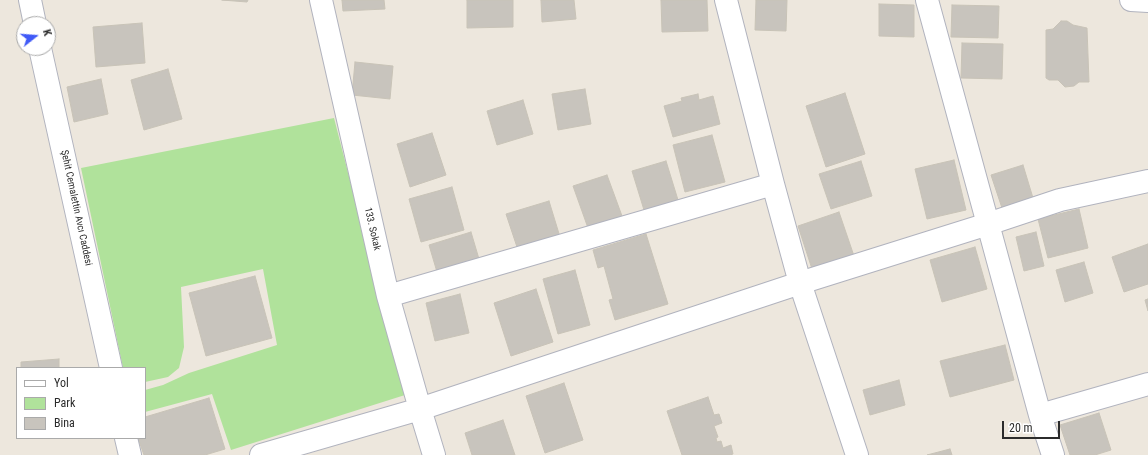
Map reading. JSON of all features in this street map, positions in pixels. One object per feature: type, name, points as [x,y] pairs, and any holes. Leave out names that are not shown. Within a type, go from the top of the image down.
[{"type":"street","points":[[30,0],[33,16]]},
{"type":"street","name":"133. Sokak","points":[[321,0],[388,296],[434,455]]},
{"type":"street","points":[[726,0],[800,283],[857,455]]},
{"type":"street","points":[[927,0],[1040,414],[1053,455]]},
{"type":"street","points":[[1131,0],[1148,1]]},
{"type":"street","name":"Şehit Cemalettin Avcı Caddesi","points":[[42,56],[111,367]]},
{"type":"street","points":[[261,455],[420,409],[800,283],[1060,200],[1148,180]]},
{"type":"street","points":[[388,296],[773,184]]},
{"type":"street","points":[[1040,414],[1148,384]]},
{"type":"street","points":[[126,439],[130,455]]},
{"type":"green space","points":[[334,118],[405,395],[231,450],[212,394],[146,412],[146,390],[163,385],[189,373],[277,345],[263,269],[181,287],[184,347],[179,368],[168,377],[146,382],[146,367],[123,367],[81,168]]},
{"type":"building","points":[[222,0],[248,0],[247,2]]},
{"type":"building","points":[[342,0],[384,0],[385,9],[343,11]]},
{"type":"building","points":[[467,0],[513,0],[513,27],[467,28]]},
{"type":"building","points":[[541,0],[574,0],[576,19],[542,22]]},
{"type":"building","points":[[661,0],[707,0],[708,31],[662,32]]},
{"type":"building","points":[[756,0],[787,0],[786,31],[755,30]]},
{"type":"building","points":[[879,4],[914,5],[914,37],[879,36]]},
{"type":"building","points":[[952,5],[999,6],[998,38],[951,37]]},
{"type":"building","points":[[1061,21],[1067,21],[1073,25],[1087,28],[1089,82],[1079,82],[1074,86],[1065,87],[1058,80],[1049,80],[1046,78],[1046,30],[1053,29]]},
{"type":"building","points":[[142,23],[145,63],[96,67],[93,27]]},
{"type":"building","points":[[962,43],[1003,44],[1002,79],[961,78]]},
{"type":"building","points":[[355,62],[393,66],[390,99],[352,95]]},
{"type":"building","points":[[168,69],[182,119],[144,130],[131,80]]},
{"type":"building","points":[[101,79],[108,114],[74,122],[67,87]]},
{"type":"building","points":[[585,89],[591,124],[558,130],[552,94]]},
{"type":"building","points":[[845,93],[865,154],[826,167],[806,106]]},
{"type":"building","points":[[698,94],[699,100],[713,96],[720,124],[673,137],[664,106],[682,101],[681,98]]},
{"type":"building","points":[[523,100],[533,134],[497,145],[487,111]]},
{"type":"building","points":[[432,133],[446,175],[410,187],[397,144]]},
{"type":"building","points":[[712,135],[725,182],[685,192],[673,145]]},
{"type":"building","points":[[954,160],[966,210],[927,219],[915,169]]},
{"type":"building","points":[[666,161],[678,200],[644,210],[632,171]]},
{"type":"building","points":[[861,161],[872,196],[831,209],[819,174]]},
{"type":"building","points":[[1023,165],[1033,198],[1002,208],[991,175]]},
{"type":"building","points":[[607,175],[622,216],[588,228],[573,186]]},
{"type":"building","points":[[452,187],[464,230],[421,242],[409,199]]},
{"type":"building","points":[[549,201],[560,237],[518,250],[506,214]]},
{"type":"building","points":[[1079,209],[1088,248],[1048,258],[1038,219]]},
{"type":"building","points":[[839,212],[854,256],[812,269],[798,226]]},
{"type":"building","points":[[471,232],[479,259],[437,272],[429,245]]},
{"type":"building","points":[[1036,232],[1044,266],[1024,271],[1016,237]]},
{"type":"building","points":[[646,234],[668,304],[615,320],[609,300],[613,299],[604,266],[598,268],[593,250]]},
{"type":"building","points":[[1148,244],[1148,284],[1124,292],[1112,257]]},
{"type":"building","points":[[975,247],[987,289],[942,302],[930,260]]},
{"type":"building","points":[[1084,262],[1093,293],[1065,302],[1056,270]]},
{"type":"building","points":[[575,270],[590,325],[558,334],[543,279]]},
{"type":"building","points":[[255,276],[272,338],[206,356],[189,293]]},
{"type":"building","points":[[536,289],[553,342],[511,356],[494,303]]},
{"type":"building","points":[[460,294],[469,333],[435,341],[426,303]]},
{"type":"building","points":[[1148,299],[1148,311],[1145,300]]},
{"type":"building","points":[[1005,345],[1014,380],[950,397],[940,361]]},
{"type":"building","points":[[59,359],[59,367],[21,367],[21,362]]},
{"type":"building","points":[[899,380],[905,405],[870,415],[863,390]]},
{"type":"building","points":[[564,383],[583,440],[545,453],[526,396]]},
{"type":"building","points":[[708,397],[714,415],[719,414],[722,423],[714,426],[718,437],[716,438],[717,442],[721,441],[723,448],[731,445],[733,454],[682,455],[667,411]]},
{"type":"building","points":[[209,398],[225,449],[205,455],[144,455],[138,439],[146,439],[146,417]]},
{"type":"building","points":[[1099,413],[1111,450],[1095,455],[1070,455],[1060,425]]},
{"type":"building","points":[[503,420],[515,455],[472,455],[465,433]]},
{"type":"building","points":[[950,449],[952,455],[927,455]]}]
